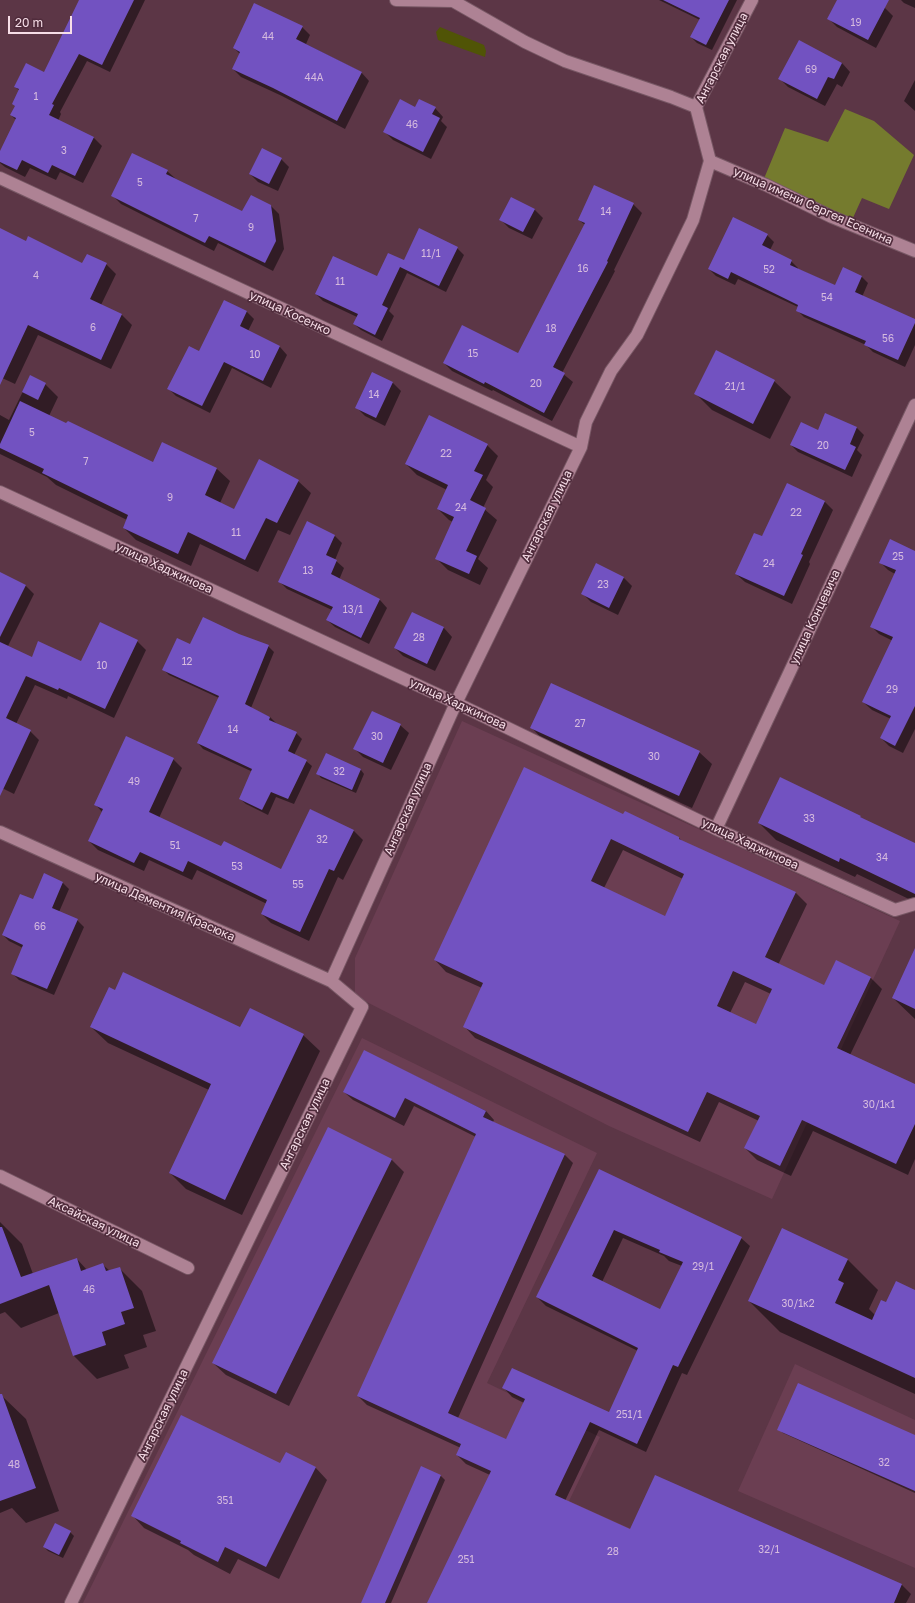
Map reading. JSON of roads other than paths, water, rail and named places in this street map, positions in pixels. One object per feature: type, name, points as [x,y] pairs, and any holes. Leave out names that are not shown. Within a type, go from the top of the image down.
[{"type":"street","points":[[396,0],[454,1],[525,42],[565,61],[696,107]]},
{"type":"street","name":"Ангарская улица","points":[[71,1603],[362,1007],[331,981],[456,703],[581,447],[586,422],[604,384],[611,371],[637,335],[693,220],[710,161],[696,107],[752,0]]},
{"type":"street","name":"улица имени Сергея Есенина","points":[[710,161],[766,185],[832,217],[915,251]]},
{"type":"street","name":"улица Косенко","points":[[0,178],[581,447]]},
{"type":"street","name":"улица Концевича","points":[[716,828],[915,405]]},
{"type":"street","name":"улица Хаджинова","points":[[0,492],[456,703],[716,828],[895,910],[915,904]]},
{"type":"street","name":"улица Дементия Красюка","points":[[0,832],[331,981]]},
{"type":"street","name":"Аксайская улица","points":[[0,1176],[188,1268]]}]
